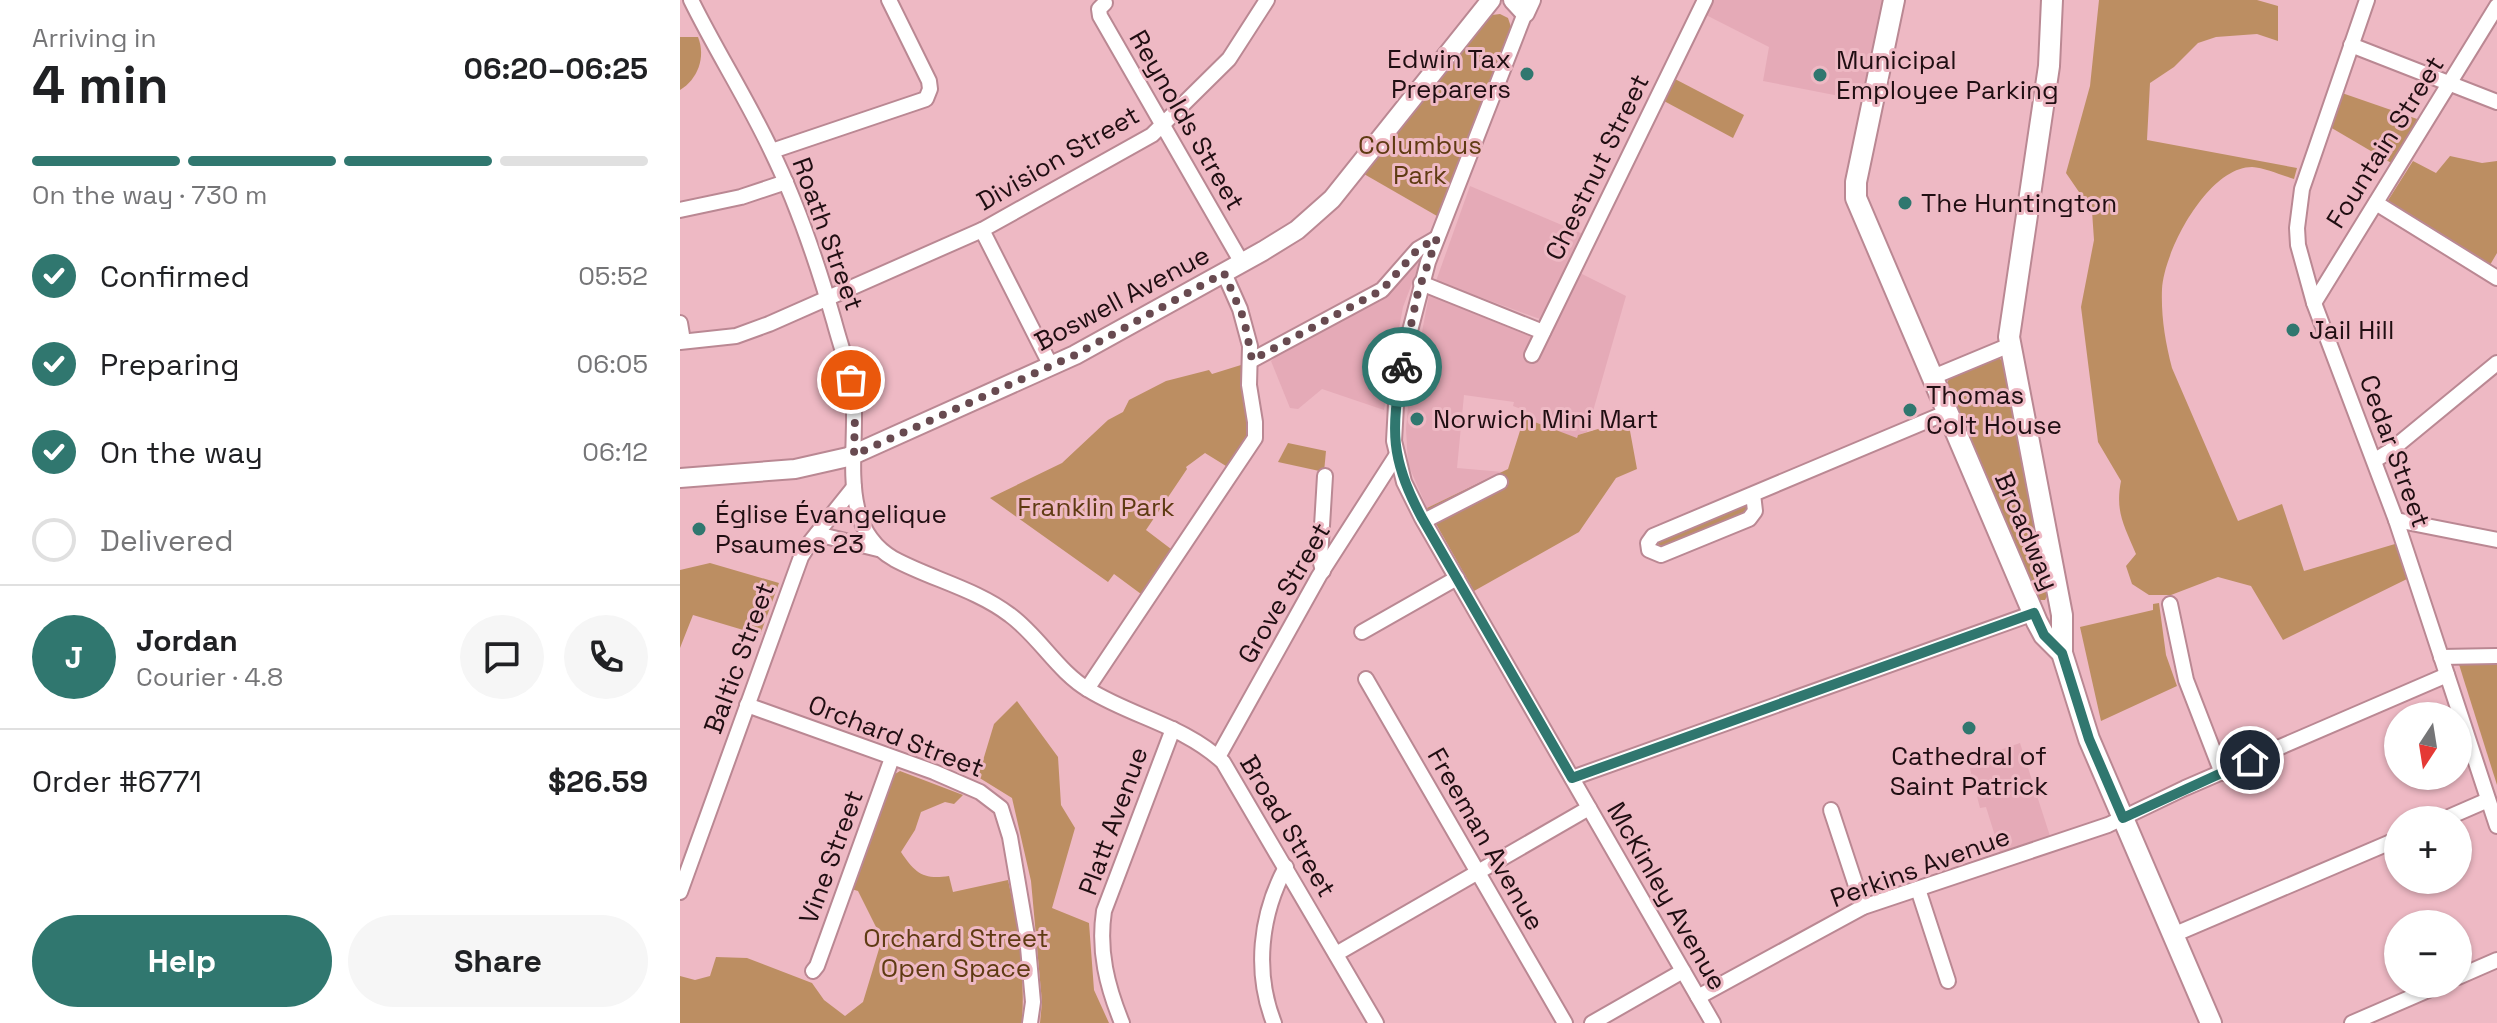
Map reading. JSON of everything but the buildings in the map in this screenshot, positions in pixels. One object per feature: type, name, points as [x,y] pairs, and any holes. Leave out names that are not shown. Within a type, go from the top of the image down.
[{"type":"main road","name":"Broadway","points":[[1894,0],[1855,192],[2034,613],[2044,635],[2062,653],[2086,730],[2211,1023]]},
{"type":"main road","points":[[2052,0],[2050,54],[2013,303],[2010,345],[2062,615],[2062,653]]},
{"type":"street","name":"Roath Street","points":[[691,0],[772,151],[803,220],[851,380],[855,415],[854,455]]},
{"type":"street","points":[[772,151],[926,99],[930,93],[929,81],[889,0]]},
{"type":"street","name":"Division Street","points":[[682,342],[747,333],[828,298],[982,230],[1148,137],[1229,59],[1267,0]]},
{"type":"street","name":"Boswell Avenue","points":[[680,478],[795,469],[854,455],[1051,366],[1242,263],[1297,230],[1322,210],[1491,0]]},
{"type":"street","name":"Chestnut Street","points":[[1532,355],[1705,0]]},
{"type":"street","name":"Cedar Street","points":[[2367,0],[2302,189],[2298,208],[2298,245],[2314,303],[2396,520],[2497,826]]},
{"type":"street","name":"Reynolds Street","points":[[1105,3],[1098,13],[1242,263]]},
{"type":"street","points":[[1396,456],[1396,405],[1421,283],[1523,4]]},
{"type":"street","name":"Fountain Street","points":[[2314,303],[2497,6]]},
{"type":"street","points":[[2351,45],[2497,102]]},
{"type":"street","points":[[680,210],[729,200],[786,182]]},
{"type":"street","points":[[2376,203],[2497,278]]},
{"type":"street","points":[[982,230],[1051,366]]},
{"type":"street","points":[[1252,360],[1382,290],[1418,249],[1437,238]]},
{"type":"street","points":[[1087,689],[1253,442],[1256,429],[1249,385],[1252,360],[1244,319],[1224,273]]},
{"type":"street","points":[[1421,283],[1543,332]]},
{"type":"street","points":[[680,323],[682,342]]},
{"type":"street","points":[[1933,377],[2010,345]]},
{"type":"street","points":[[2375,460],[2497,363]]},
{"type":"street","points":[[1753,494],[1755,511],[1749,519],[1661,555],[1649,550],[1648,542],[1653,536],[1948,412]]},
{"type":"street","points":[[854,455],[854,487],[864,531],[878,549]]},
{"type":"street","name":"McKinley Avenue","points":[[1396,456],[1404,482],[1424,521],[1713,1023]]},
{"type":"street","name":"Grove Street","points":[[1218,757],[1323,571],[1396,456]]},
{"type":"street","points":[[1323,571],[1320,559],[1325,476]]},
{"type":"street","points":[[1424,521],[1500,482]]},
{"type":"street","name":"Baltic Street","points":[[680,892],[686,857],[747,705],[801,557],[854,487]]},
{"type":"street","points":[[2396,520],[2497,540]]},
{"type":"street","points":[[817,534],[878,549]]},
{"type":"street","name":"Broad Street","points":[[878,549],[907,566],[1001,609],[1028,630],[1087,689],[1173,729],[1218,757],[1232,774],[1376,1023]]},
{"type":"street","points":[[1362,632],[1457,578]]},
{"type":"street","points":[[2170,604],[2186,680],[2222,773]]},
{"type":"street","points":[[1572,778],[2034,613]]},
{"type":"street","points":[[2441,657],[2497,656]]},
{"type":"street","name":"Perkins Avenue","points":[[1698,997],[1863,907],[2075,838],[2447,675]]},
{"type":"street","name":"Freeman Avenue","points":[[1366,679],[1565,1023]]},
{"type":"street","name":"Orchard Street","points":[[747,705],[934,772],[980,792],[1001,808],[1010,837],[1027,936],[1033,1002],[1030,1023]]},
{"type":"street","name":"Platt Avenue","points":[[1122,1023],[1106,978],[1101,931],[1104,911],[1173,729]]},
{"type":"street","name":"Vine Street","points":[[813,971],[892,758]]},
{"type":"street","points":[[2472,807],[2488,800]]},
{"type":"street","points":[[1336,954],[1589,808]]},
{"type":"street","points":[[1831,810],[1863,907]]},
{"type":"street","points":[[2173,935],[2384,845]]},
{"type":"street","points":[[1274,1023],[1265,993],[1262,951],[1269,908],[1286,867]]},
{"type":"street","points":[[1918,889],[1948,981]]},
{"type":"street","points":[[2472,971],[2497,960]]},
{"type":"street","points":[[1592,1023],[1683,971]]},
{"type":"street","points":[[2352,1023],[2410,998]]},
{"type":"shaded area","points":[[1714,0],[1885,0],[1865,101],[1763,81],[1769,47],[1706,15]]},
{"type":"shaded area","points":[[1470,186],[1583,234],[1540,319],[1436,281]]},
{"type":"shaded area","points":[[1418,254],[1422,257],[1403,307],[1384,410],[1322,389],[1298,409],[1290,408],[1271,361],[1280,352],[1378,297]]},
{"type":"shaded area","points":[[1580,273],[1626,296],[1587,432],[1578,435],[1577,439],[1520,416],[1521,409],[1513,406],[1514,402],[1464,395],[1457,468],[1503,472],[1427,508],[1408,464],[1406,429],[1429,295],[1534,338],[1528,354],[1538,359]]},
{"type":"shaded area","points":[[2020,743],[2050,836],[2000,852],[1986,807],[1980,808],[1968,761]]},
{"type":"green space","points":[[2099,0],[2257,0],[2278,6],[2278,41],[2257,34],[2216,37],[2198,43],[2174,67],[2150,83],[2147,140],[2297,168],[2294,179],[2252,167],[2236,171],[2220,181],[2191,214],[2180,234],[2162,289],[2164,328],[2172,368],[2238,521],[2282,504],[2304,571],[2395,544],[2407,579],[2283,640],[2251,586],[2218,577],[2171,595],[2149,595],[2132,584],[2126,566],[2136,554],[2120,510],[2121,481],[2098,442],[2081,307],[2094,240],[2092,211],[2066,173],[2090,86]]},
{"type":"green space","name":"Columbus Park","points":[[1500,14],[1508,18],[1511,27],[1437,216],[1364,174],[1492,15]]},
{"type":"green space","points":[[680,37],[698,37],[701,60],[692,80],[680,90]]},
{"type":"green space","points":[[1675,79],[1744,115],[1733,138],[1664,101]]},
{"type":"green space","points":[[2342,93],[2420,120],[2393,164],[2330,127]]},
{"type":"green space","points":[[2450,156],[2482,163],[2497,161],[2497,253],[2490,265],[2387,202],[2413,161],[2436,173]]},
{"type":"green space","points":[[1996,358],[2003,360],[2050,591],[2045,600],[2040,600],[2036,595],[1947,383],[1950,377]]},
{"type":"green space","name":"Franklin Park","points":[[1241,365],[1249,437],[1226,466],[1205,453],[1186,467],[1146,530],[1171,549],[1141,594],[1114,574],[1108,582],[990,498],[1062,463],[1108,420],[1123,412],[1129,400],[1166,381],[1209,370],[1212,374]]},
{"type":"green space","points":[[1524,418],[1577,438],[1578,435],[1628,420],[1637,469],[1616,478],[1579,532],[1474,591],[1427,508],[1508,469]]},
{"type":"green space","points":[[1288,443],[1326,451],[1324,472],[1278,462]]},
{"type":"green space","points":[[1744,505],[1747,507],[1745,512],[1665,547],[1657,544],[1659,539]]},
{"type":"green space","points":[[710,563],[779,583],[760,635],[693,615],[680,648],[680,570]]},
{"type":"green space","points":[[2159,603],[2166,655],[2177,686],[2101,721],[2080,627],[2153,610],[2153,604]]},
{"type":"green space","points":[[2456,655],[2497,662],[2497,785],[2472,702]]},
{"type":"green space","points":[[1017,701],[1058,757],[1061,805],[1075,828],[1052,908],[1089,923],[1094,990],[1109,1023],[1040,1023],[1042,1002],[1031,881],[1012,798],[978,777],[994,724]]},
{"type":"green space","name":"Orchard Street Open Space","points":[[900,771],[963,795],[954,804],[945,802],[921,812],[915,830],[901,852],[911,865],[926,876],[949,876],[953,892],[1008,880],[1020,951],[1022,1023],[680,1023],[680,976],[695,980],[710,976],[716,957],[747,958],[812,983],[824,1000],[845,1016],[863,1002],[882,939],[858,891],[848,888],[890,777]]},
{"type":"way so far","points":[[851,380],[855,415],[854,455],[1075,355],[1224,273],[1244,319],[1252,360],[1382,290],[1418,249],[1437,238],[1418,292],[1402,367]]},
{"type":"place","name":"Edwin Tax Preparers","points":[[1527,74]]},
{"type":"place","name":"Municipal Employee Parking","points":[[1820,75]]},
{"type":"place","name":"The Huntington","points":[[1905,203]]},
{"type":"place","name":"Jail Hill","points":[[2293,330]]},
{"type":"place","name":"Thomas Colt House","points":[[1910,410]]},
{"type":"place","name":"Norwich Mini Mart","points":[[1417,419]]},
{"type":"place","name":"Église Évangelique Psaumes 23","points":[[699,529]]},
{"type":"place","name":"Cathedral of Saint Patrick","points":[[1969,728]]},
{"type":"route","points":[[1402,367],[1394,438],[1404,482],[1572,778],[2034,613],[2041,631],[2062,653],[2089,739],[2123,818],[2250,760]]}]
